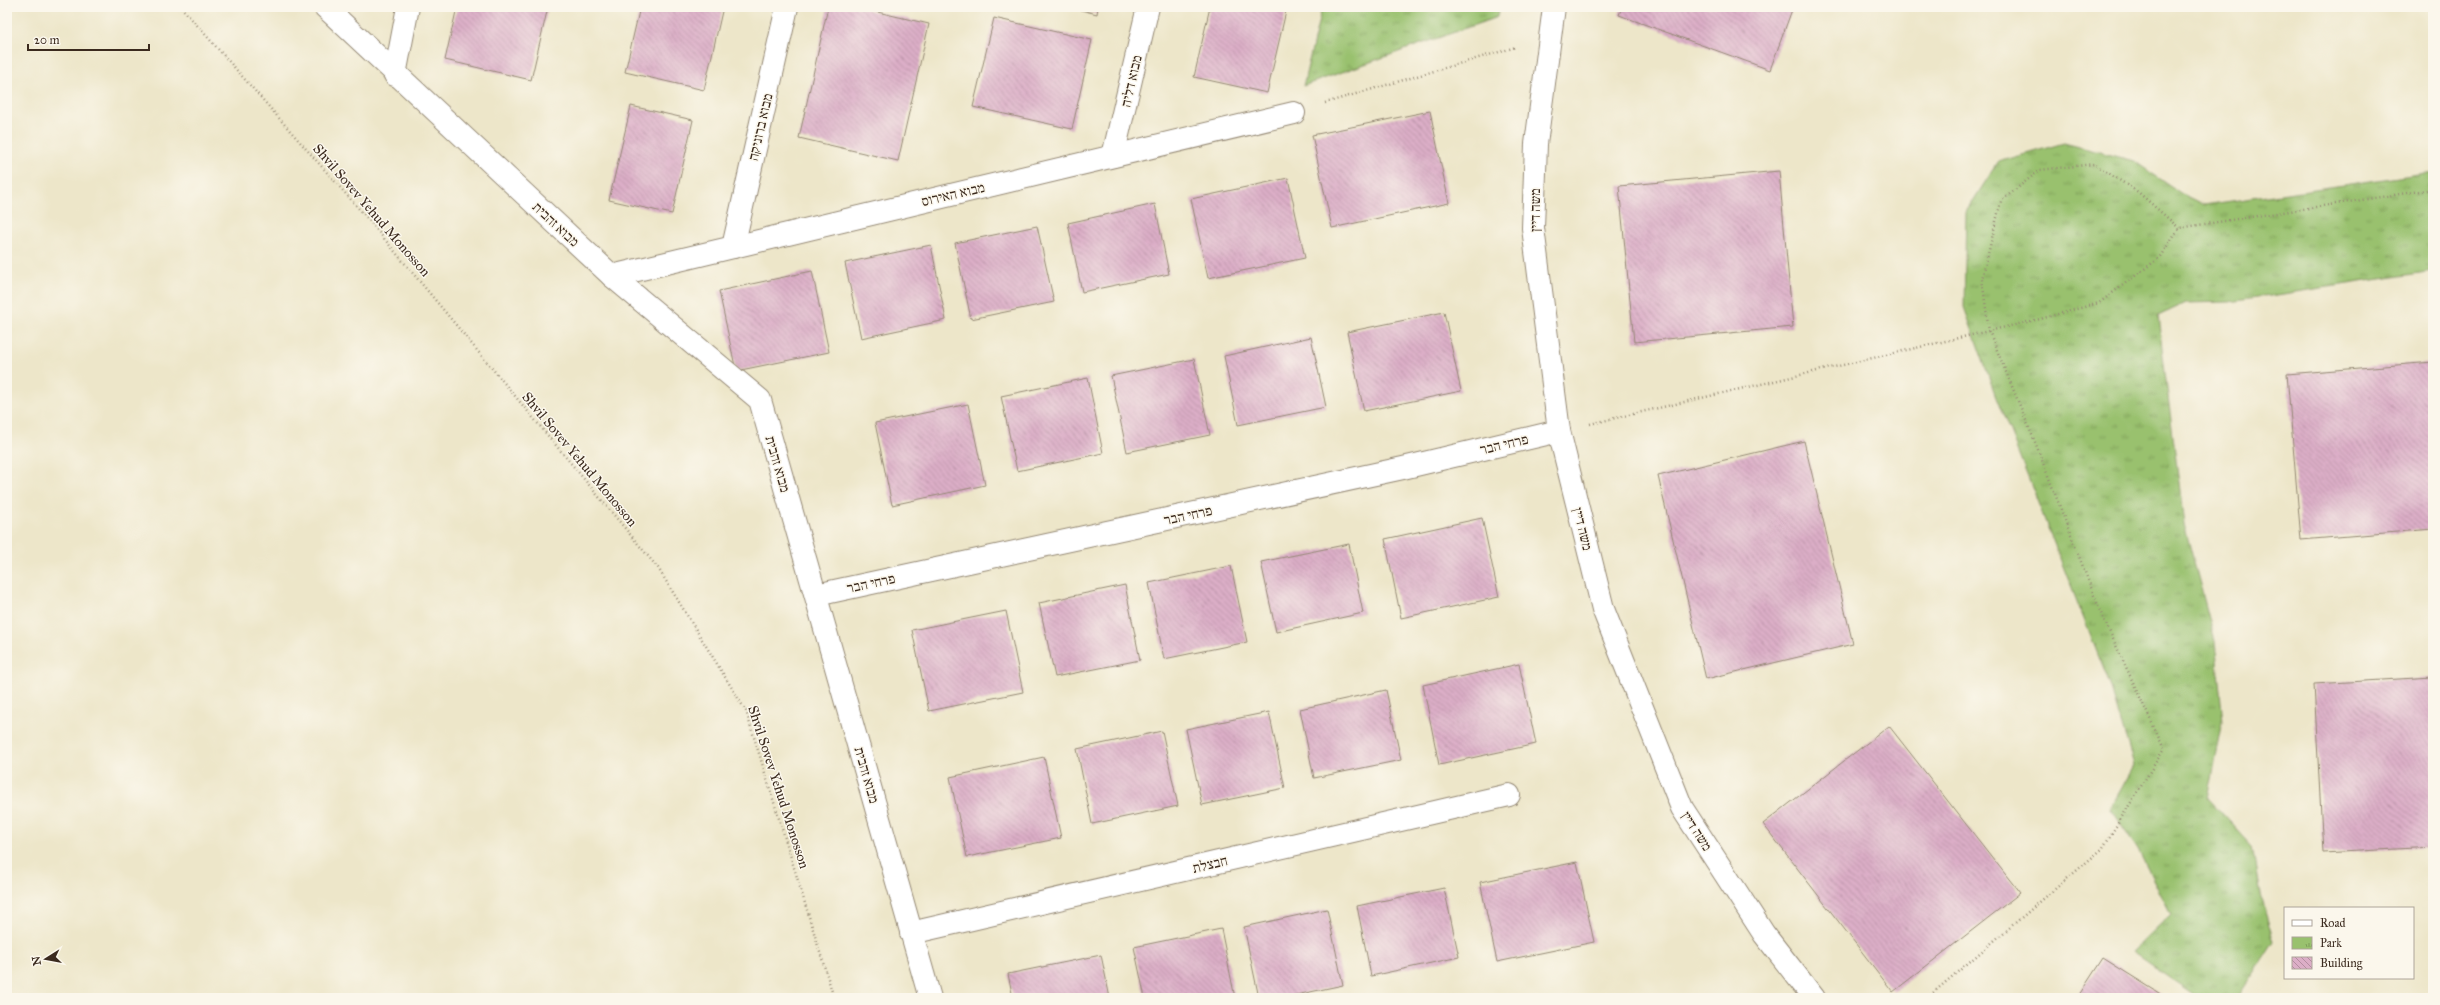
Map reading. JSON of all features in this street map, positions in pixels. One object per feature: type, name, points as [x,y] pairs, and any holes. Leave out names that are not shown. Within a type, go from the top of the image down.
[{"type":"street","name":"מבוא זהבית","points":[[325,7],[395,75],[612,276],[760,400],[930,998]]},
{"type":"street","points":[[395,75],[408,7]]},
{"type":"street","name":"מבוא ברוניקה","points":[[733,247],[787,7]]},
{"type":"street","name":"מבוא דליה","points":[[1113,156],[1148,7]]},
{"type":"street","name":"משה דיין","points":[[1554,7],[1536,144],[1534,228],[1559,431],[1603,609],[1682,808],[1764,934],[1814,998]]},
{"type":"street","name":"מבוא האירוס","points":[[612,276],[1294,113]]},
{"type":"street","name":"פרחי הבר","points":[[816,595],[1403,468],[1559,431]]},
{"type":"street","name":"חבצלת","points":[[911,934],[1509,795]]},
{"type":"path","name":"Shvil Sovev Yehud Monosson","points":[[181,7],[372,224],[658,568],[746,711],[834,998]]},
{"type":"path","points":[[1294,113],[1550,37]]},
{"type":"path","points":[[1927,998],[2102,849],[2164,749],[2100,611],[2035,442],[1989,331],[1982,279],[2001,201],[2040,170],[2094,164],[2138,192],[2179,228]]},
{"type":"path","points":[[1559,431],[1989,331],[2099,303],[2159,258],[2179,228],[2433,189]]},
{"type":"green space","points":[[1322,7],[1499,7],[1497,17],[1303,86]]},
{"type":"green space","points":[[2064,143],[2134,161],[2182,194],[2204,205],[2433,172],[2433,271],[2230,302],[2186,303],[2158,316],[2184,524],[2215,641],[2223,722],[2208,798],[2252,846],[2260,895],[2274,942],[2238,998],[2199,998],[2132,952],[2171,914],[2138,850],[2110,809],[2134,766],[2110,685],[1995,394],[1964,307],[1966,212],[1998,162]]},
{"type":"building","points":[[457,7],[548,7],[531,80],[445,60]]},
{"type":"building","points":[[640,7],[723,7],[704,90],[625,72]]},
{"type":"building","points":[[828,7],[856,7],[929,24],[898,161],[799,138]]},
{"type":"building","points":[[1069,7],[1098,7],[1097,14]]},
{"type":"building","points":[[1210,7],[1287,7],[1267,93],[1194,77]]},
{"type":"building","points":[[1622,7],[1793,7],[1770,70],[1619,15]]},
{"type":"building","points":[[994,18],[1092,40],[1072,129],[973,107]]},
{"type":"building","points":[[631,106],[693,120],[672,214],[609,200]]},
{"type":"building","points":[[1430,111],[1449,203],[1332,228],[1312,135]]},
{"type":"building","points":[[1779,171],[1793,327],[1634,342],[1619,186]]},
{"type":"building","points":[[1288,178],[1305,258],[1208,278],[1191,199]]},
{"type":"building","points":[[1155,204],[1169,274],[1082,292],[1068,223]]},
{"type":"building","points":[[1037,226],[1054,302],[971,319],[955,243]]},
{"type":"building","points":[[931,245],[946,320],[861,338],[845,263]]},
{"type":"building","points":[[812,271],[829,352],[736,371],[719,291]]},
{"type":"building","points":[[1444,312],[1461,391],[1364,411],[1347,332]]},
{"type":"building","points":[[1311,337],[1326,407],[1238,425],[1224,356]]},
{"type":"building","points":[[1194,359],[1210,435],[1127,452],[1111,376]]},
{"type":"building","points":[[2433,362],[2433,529],[2301,540],[2287,374]]},
{"type":"building","points":[[1088,378],[1103,453],[1017,471],[1001,396]]},
{"type":"building","points":[[968,404],[985,485],[892,505],[875,423]]},
{"type":"building","points":[[1804,441],[1853,644],[1706,679],[1658,476]]},
{"type":"building","points":[[1482,518],[1499,597],[1401,618],[1385,539]]},
{"type":"building","points":[[1349,544],[1363,613],[1276,632],[1261,562]]},
{"type":"building","points":[[1231,566],[1247,642],[1164,659],[1149,583]]},
{"type":"building","points":[[1125,585],[1140,660],[1055,677],[1039,603]]},
{"type":"building","points":[[1006,611],[1023,692],[929,711],[912,630]]},
{"type":"building","points":[[1519,664],[1536,744],[1439,765],[1423,685]]},
{"type":"building","points":[[2433,677],[2433,847],[2323,853],[2314,684]]},
{"type":"building","points":[[1386,690],[1401,760],[1314,778],[1300,709]]},
{"type":"building","points":[[1269,712],[1285,788],[1202,805],[1186,729]]},
{"type":"building","points":[[1889,726],[2020,893],[1893,992],[1763,824]]},
{"type":"building","points":[[1162,731],[1178,806],[1092,824],[1077,749]]},
{"type":"building","points":[[1044,757],[1061,838],[967,857],[950,777]]},
{"type":"building","points":[[1577,862],[1594,942],[1497,962],[1480,882]]},
{"type":"building","points":[[1444,888],[1459,957],[1371,976],[1357,906]]},
{"type":"building","points":[[1327,909],[1343,985],[1282,998],[1259,998],[1244,927]]},
{"type":"building","points":[[1221,929],[1235,998],[1145,998],[1134,947]]},
{"type":"building","points":[[1101,955],[1110,998],[1013,998],[1008,974]]},
{"type":"building","points":[[2103,958],[2167,998],[2077,998]]}]
